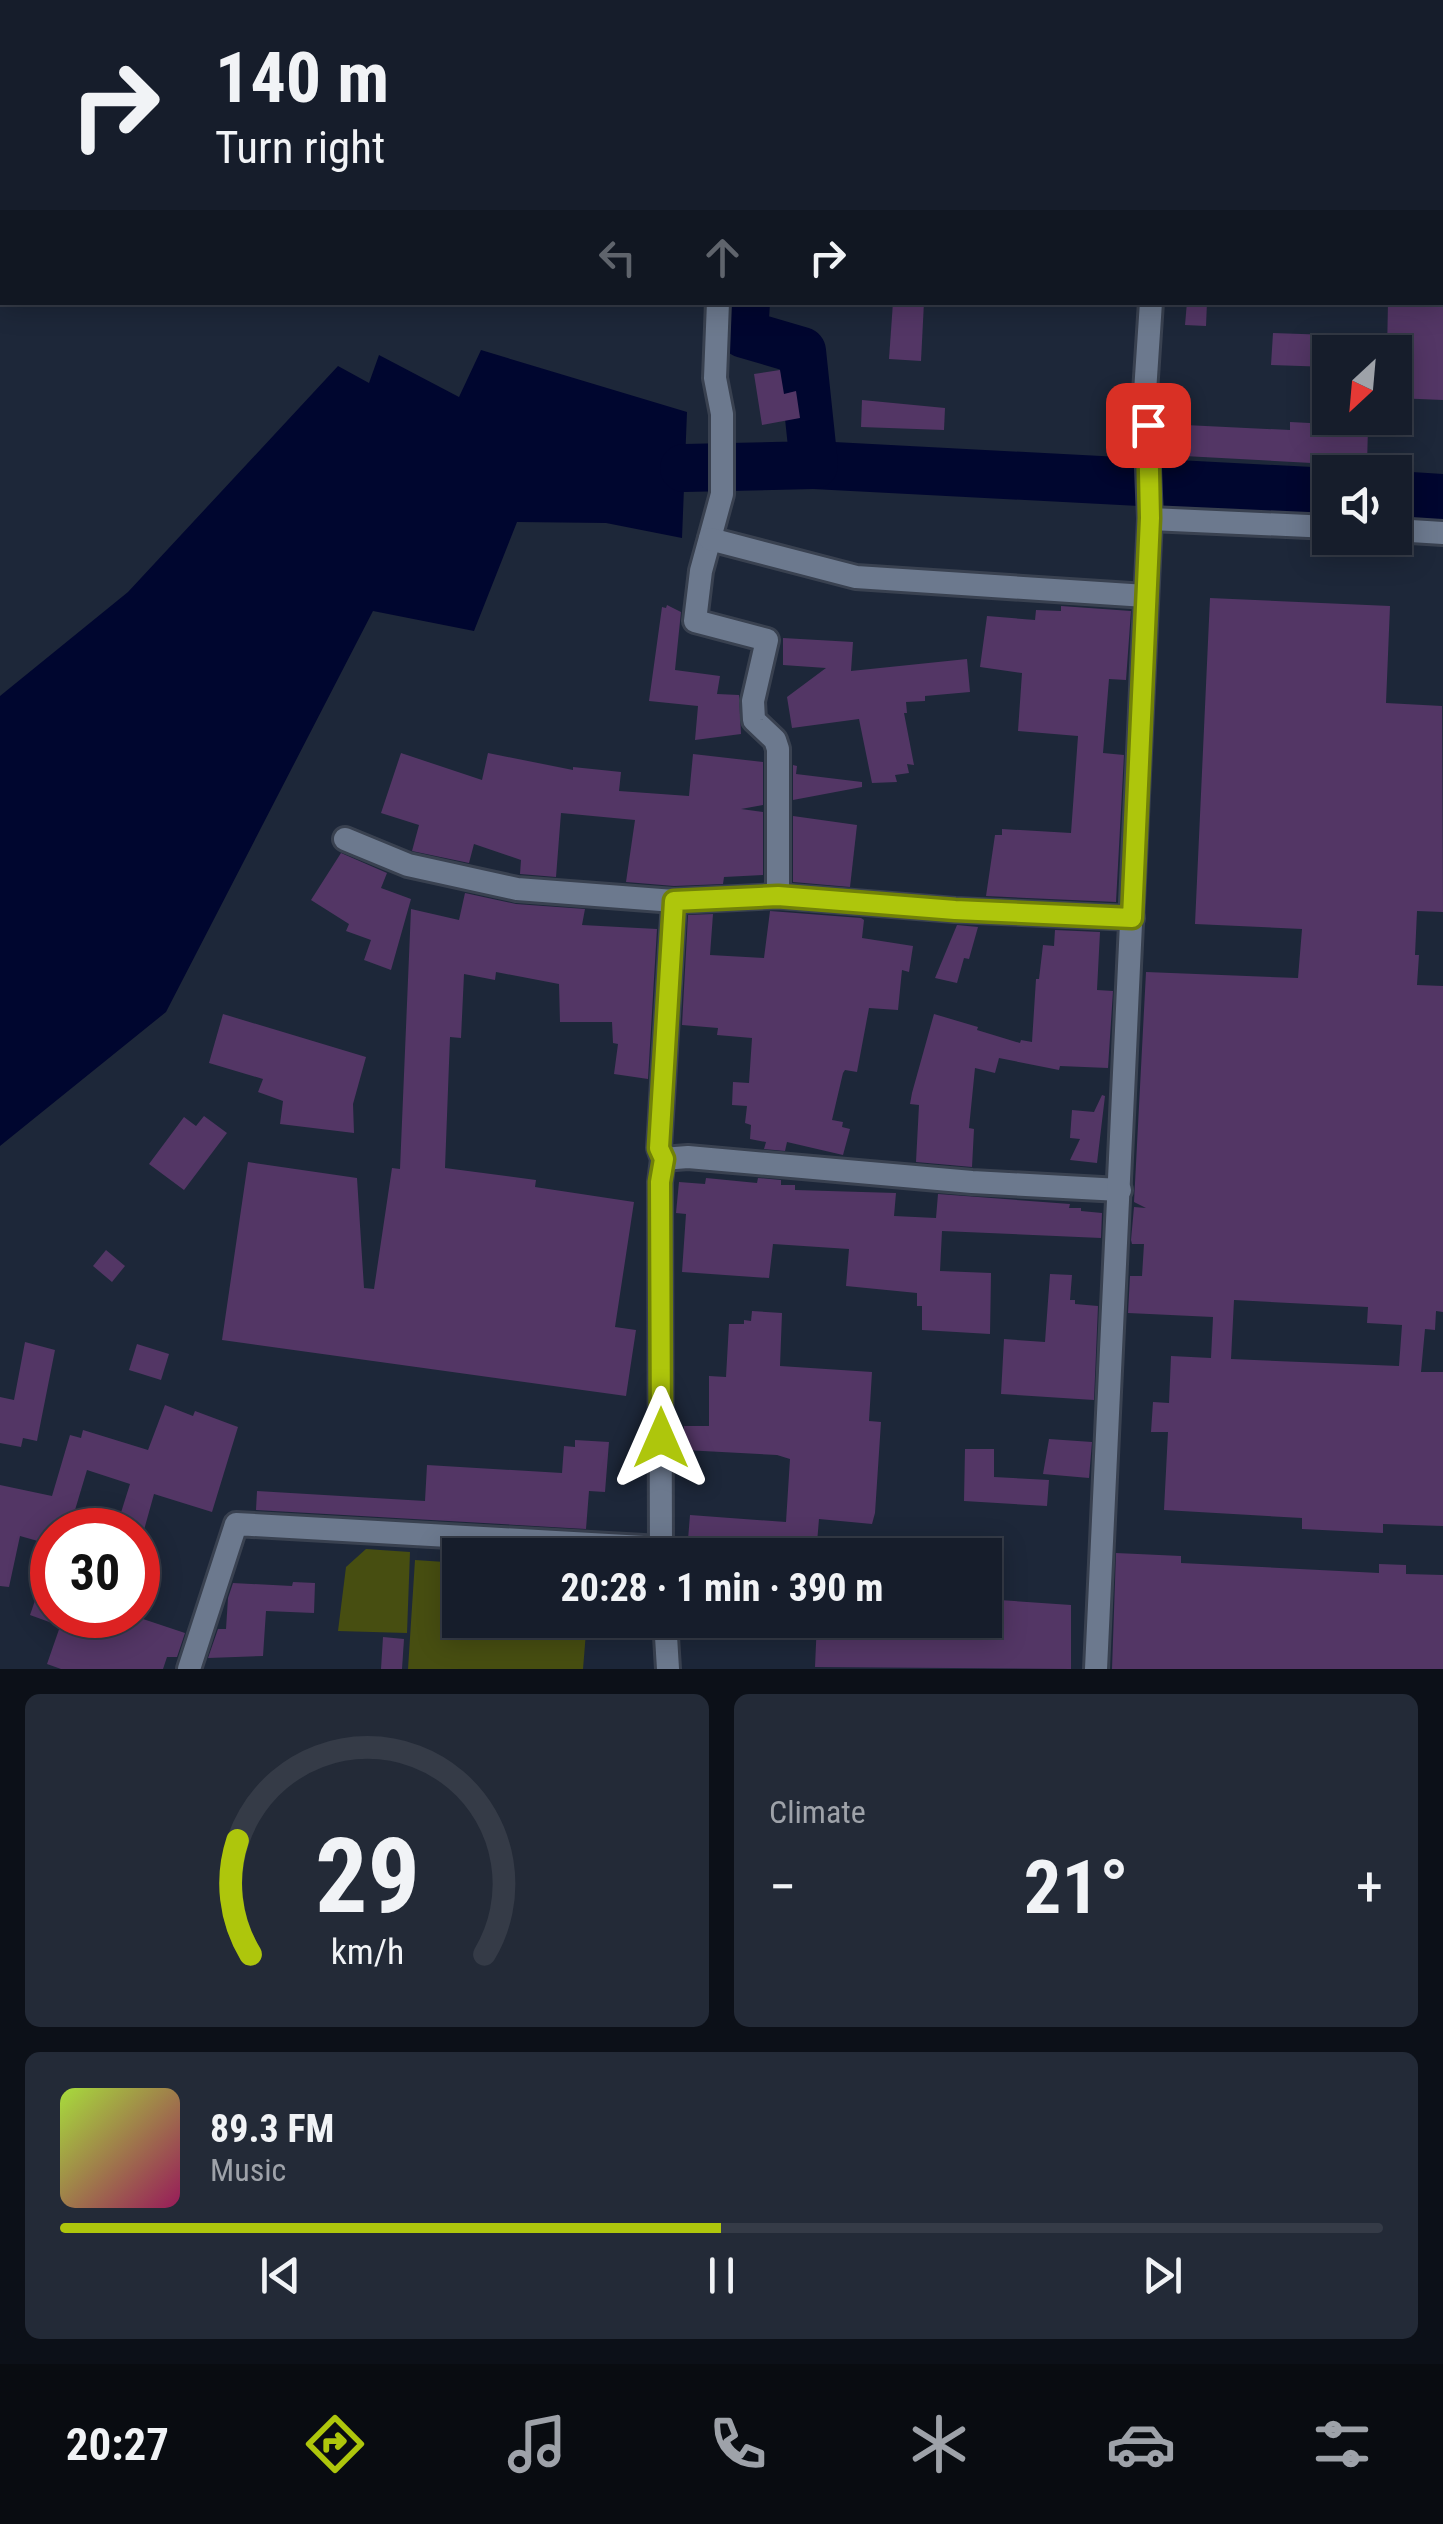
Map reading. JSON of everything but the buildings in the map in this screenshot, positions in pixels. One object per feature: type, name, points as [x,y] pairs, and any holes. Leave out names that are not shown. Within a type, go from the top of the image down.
[{"type":"street","points":[[718,305],[715,378],[722,414],[722,494],[701,571],[694,621],[767,640],[754,701],[754,720],[775,740],[778,749],[778,896]]},
{"type":"street","points":[[1096,1669],[1150,518],[1145,392],[1150,305]]},
{"type":"street","points":[[1150,518],[1312,526]]},
{"type":"street","points":[[1412,531],[1443,533]]},
{"type":"street","points":[[710,538],[856,576],[1146,596]]},
{"type":"street","points":[[344,839],[408,864],[517,888],[674,901],[778,896],[1132,918]]},
{"type":"street","points":[[661,1538],[660,1182],[664,1159],[659,1148],[674,901]]},
{"type":"street","points":[[664,1159],[688,1157],[972,1182],[1120,1190]]},
{"type":"street","points":[[189,1669],[236,1524],[448,1538]]},
{"type":"street","points":[[666,1638],[668,1669]]},
{"type":"green space","points":[[366,1549],[410,1552],[407,1633],[338,1631],[346,1567]]},
{"type":"green space","points":[[415,1560],[442,1562],[442,1638],[586,1638],[583,1669],[408,1669]]},
{"type":"water","points":[[481,350],[687,412],[682,538],[606,523],[517,522],[474,631],[373,611],[166,1012],[0,1146],[0,696],[128,592],[338,366],[369,383],[379,355],[459,397]]},
{"type":"waterway","points":[[684,468],[814,465],[802,351],[744,334],[746,305]]},
{"type":"waterway","points":[[814,465],[1312,491]]},
{"type":"waterway","points":[[1412,496],[1443,498]]},
{"type":"route","points":[[661,1438],[660,1182],[664,1159],[659,1148],[674,901],[778,896],[1132,918],[1150,518],[1148,425]]}]
